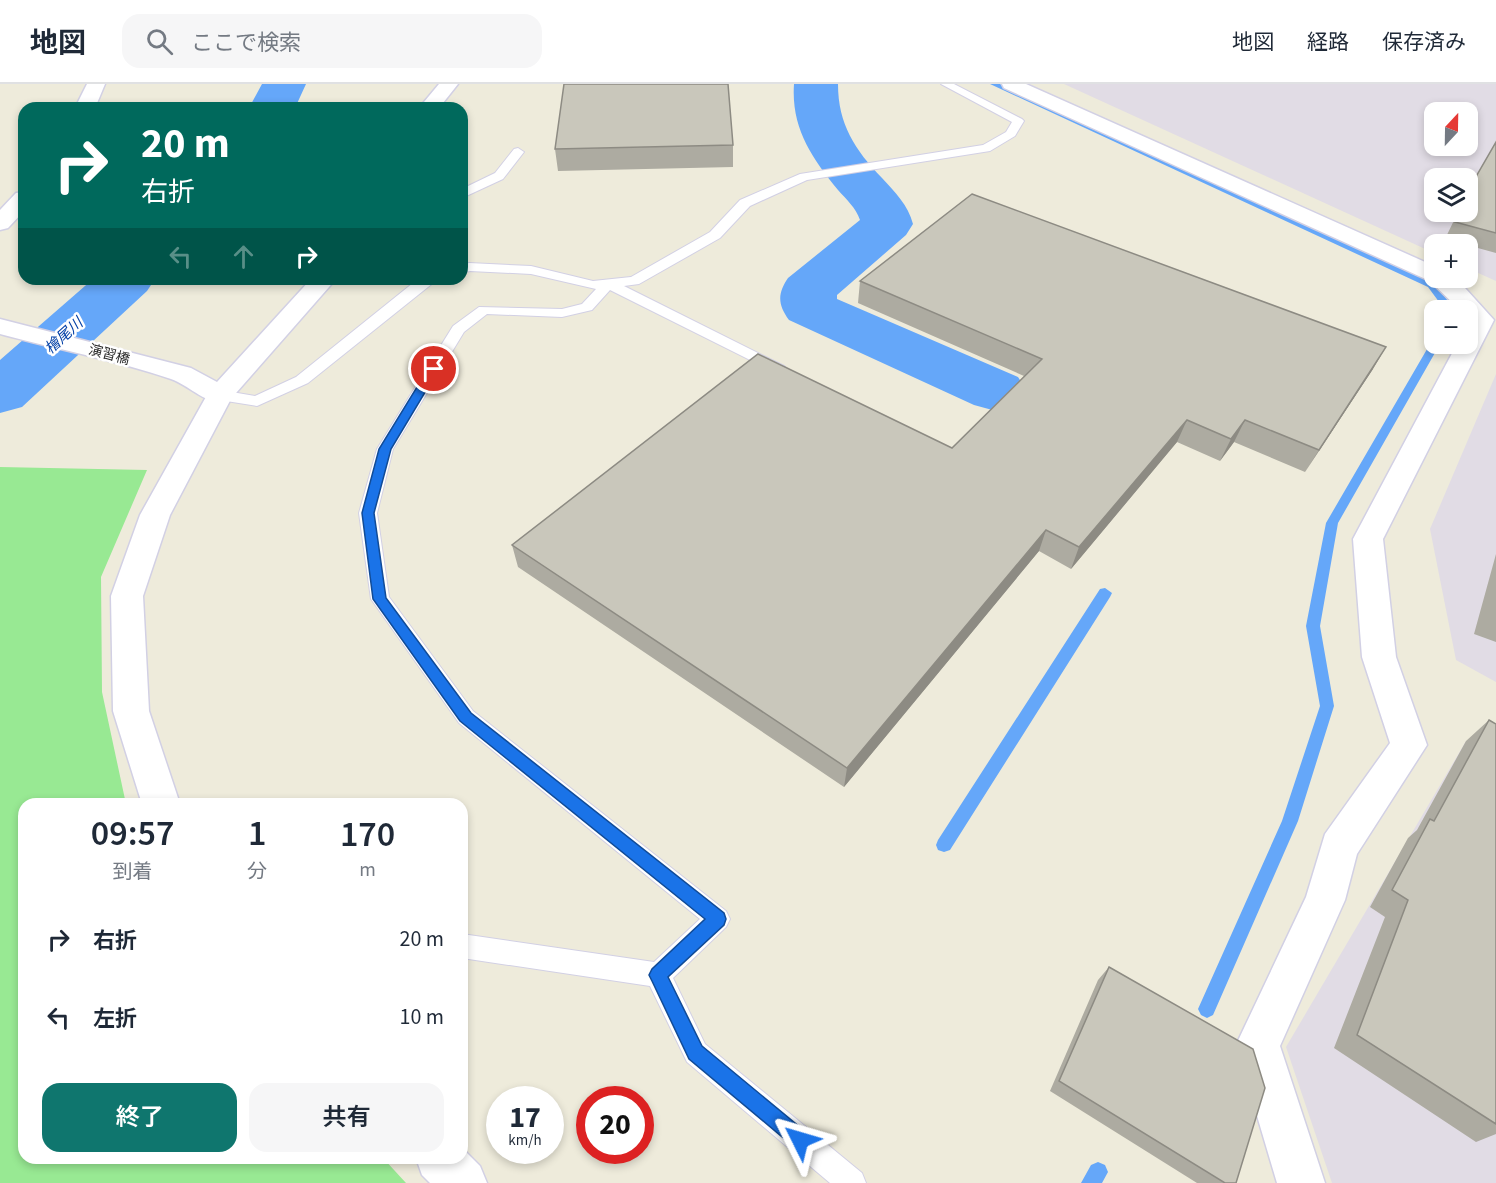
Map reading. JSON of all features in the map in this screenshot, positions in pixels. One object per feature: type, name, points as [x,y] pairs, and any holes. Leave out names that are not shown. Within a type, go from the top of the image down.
[{"type":"street","points":[[88,102],[96,84]]},
{"type":"street","points":[[434,102],[449,84]]},
{"type":"street","points":[[1011,84],[1424,270]]},
{"type":"street","points":[[0,223],[18,204]]},
{"type":"street","points":[[159,798],[131,711],[127,596],[155,515],[220,395],[319,285]]},
{"type":"street","points":[[1301,1183],[1258,1045],[1324,900],[1339,847],[1409,746],[1379,657],[1368,539],[1482,320],[1452,288]]},
{"type":"street","name":"演習橋","points":[[0,326],[182,374],[220,395]]},
{"type":"street","points":[[446,1164],[463,1183]]},
{"type":"lane","points":[[468,267],[531,270],[593,285],[634,281],[715,235],[745,203],[804,177],[986,148],[1011,134],[1018,121],[946,84]]},
{"type":"lane","points":[[468,191],[499,176],[518,152]]},
{"type":"lane","points":[[608,284],[797,378]]},
{"type":"lane","points":[[608,284],[587,307],[562,313],[484,310],[458,329],[385,449],[368,513],[380,599],[466,717],[718,919],[658,975]]},
{"type":"lane","points":[[220,395],[257,401],[302,380],[419,285]]},
{"type":"lane","points":[[468,947],[658,975]]},
{"type":"lane","points":[[658,975],[696,1053],[852,1183]]},
{"type":"shaded area","points":[[1064,84],[1496,84],[1496,281],[1478,273],[1478,234],[1424,234],[1424,248]]},
{"type":"shaded area","points":[[1496,374],[1496,682],[1456,660],[1430,529]]},
{"type":"shaded area","points":[[1466,741],[1496,759],[1496,1183],[1332,1183],[1286,1047]]},
{"type":"green space","points":[[0,467],[147,470],[101,577],[102,692],[125,798],[18,798],[18,1164],[389,1164],[406,1183],[0,1183]]},
{"type":"building","points":[[564,84],[728,84],[733,145],[555,149]]},
{"type":"building","points":[[1496,142],[1496,233],[1455,222],[1478,222],[1478,173]]},
{"type":"building","points":[[972,194],[1386,347],[1319,450],[1245,420],[1231,439],[1187,420],[1079,547],[1046,530],[847,768],[512,545],[758,354],[952,448],[1042,359],[860,281]]},
{"type":"building","points":[[1489,720],[1496,724],[1496,1124],[1357,1035],[1408,900],[1392,890],[1430,819],[1434,821]]},
{"type":"building","points":[[1109,967],[1253,1049],[1265,1088],[1236,1183],[1225,1183],[1059,1081]]},
{"type":"waterway","name":"檜尾川","points":[[275,102],[284,84]]},
{"type":"waterway","points":[[816,84],[818,115],[828,142],[836,155],[879,206],[887,224],[808,290],[809,308],[996,391]]},
{"type":"waterway","points":[[994,84],[1431,285],[1442,300]]},
{"type":"waterway","name":"檜尾川","points":[[0,393],[120,285]]},
{"type":"waterway","points":[[1207,1009],[1290,821],[1327,706],[1313,626],[1332,523],[1429,354]]},
{"type":"waterway","points":[[944,845],[1105,593]]},
{"type":"waterway","points":[[1091,1183],[1098,1172]]},
{"type":"route","points":[[434,369],[385,449],[368,513],[380,599],[466,717],[718,919],[658,975],[696,1053],[800,1140]]}]
